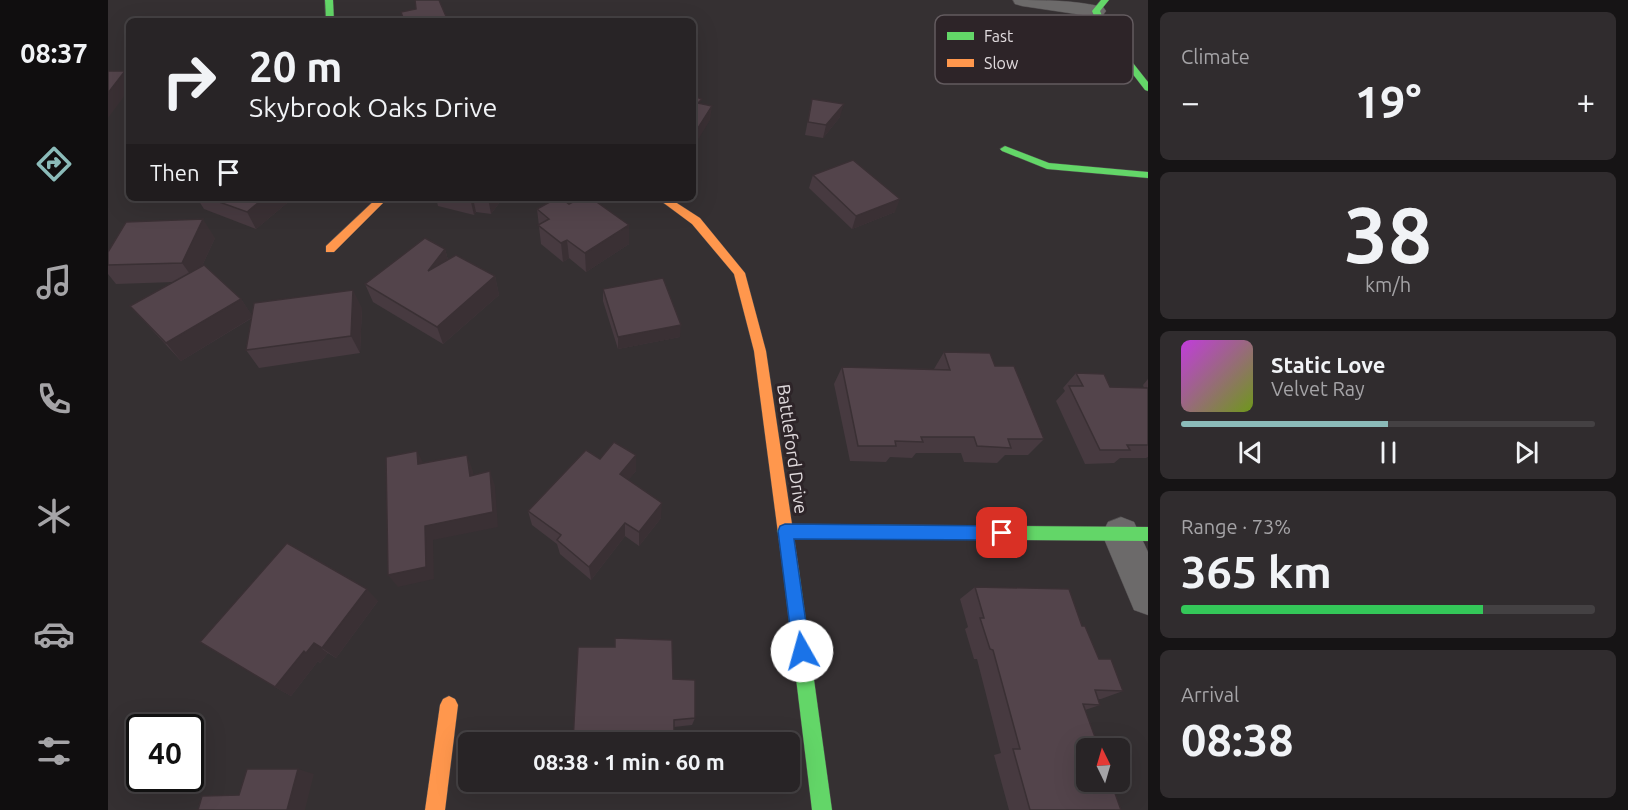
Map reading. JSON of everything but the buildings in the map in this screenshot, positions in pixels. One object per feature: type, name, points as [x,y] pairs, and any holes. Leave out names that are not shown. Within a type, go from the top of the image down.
[{"type":"street","points":[[328,0],[330,18]]},
{"type":"street","points":[[1022,0],[1100,5]]},
{"type":"street","points":[[1133,69],[1148,88]]},
{"type":"street","points":[[1005,148],[1047,166],[1148,176]]},
{"type":"street","points":[[330,249],[379,201]]},
{"type":"street","name":"Battleford Drive","points":[[666,201],[696,221],[739,273],[760,351],[822,810]]},
{"type":"street","points":[[785,531],[1134,534],[1148,597]]},
{"type":"street","points":[[435,810],[449,705]]},
{"type":"traffic: fast","points":[[329,0],[330,18]]},
{"type":"traffic: fast","points":[[1098,15],[1096,11],[1105,0]]},
{"type":"traffic: fast","points":[[1133,69],[1148,88]]},
{"type":"traffic: fast","points":[[1005,149],[1047,166],[1148,175]]},
{"type":"traffic: fast","points":[[785,531],[1148,534]]},
{"type":"traffic: fast","points":[[791,571],[822,810]]},
{"type":"traffic: slow","points":[[330,249],[380,201]]},
{"type":"traffic: slow","points":[[666,201],[696,221],[739,273],[760,351],[791,571]]},
{"type":"traffic: slow","points":[[435,810],[449,705]]},
{"type":"route","points":[[802,651],[785,531],[1002,533]]}]
